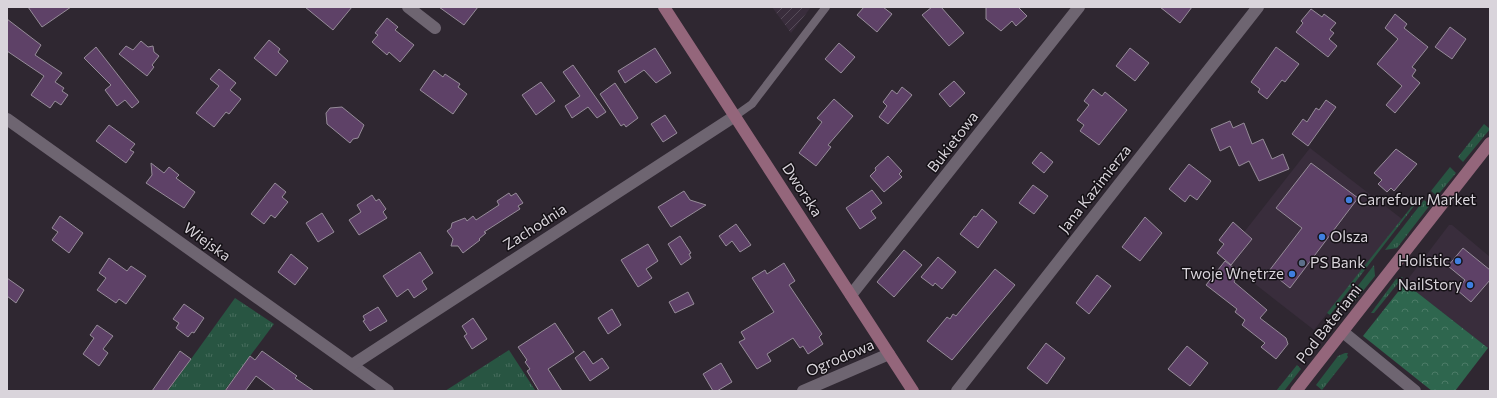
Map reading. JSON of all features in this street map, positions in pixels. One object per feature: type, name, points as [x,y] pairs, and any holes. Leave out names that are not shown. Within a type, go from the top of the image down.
[{"type":"street","points":[[408,7],[435,28]]},
{"type":"street","name":"Dworska","points":[[664,7],[913,391]]},
{"type":"street","name":"Bukietowa","points":[[851,295],[1079,7]]},
{"type":"street","name":"Jana Kazimierza","points":[[957,391],[1258,7]]},
{"type":"street","name":"Zachodnia","points":[[352,365],[735,116]]},
{"type":"street","name":"Wiejska","points":[[7,119],[388,391]]},
{"type":"street","name":"Pod Bateriami","points":[[1296,391],[1490,143]]},
{"type":"street","points":[[1343,332],[1415,391]]},
{"type":"street","name":"Ogrodowa","points":[[803,391],[889,354]]},
{"type":"lane","points":[[735,116],[752,104],[826,7]]},
{"type":"shaded area","points":[[772,7],[811,7],[791,33]]},
{"type":"shaded area","points":[[1310,148],[1402,219],[1314,330],[1223,259]]},
{"type":"shaded area","points":[[1449,225],[1452,225],[1490,257],[1490,346],[1488,348],[1405,283]]},
{"type":"green space","points":[[1484,124],[1490,129],[1463,162],[1458,157]]},
{"type":"green space","points":[[1450,167],[1456,173],[1437,196],[1431,191]]},
{"type":"green space","points":[[1420,196],[1421,197],[1330,315],[1327,313]]},
{"type":"green space","points":[[1424,200],[1430,205],[1397,248],[1385,250]]},
{"type":"green space","points":[[1374,265],[1375,276],[1355,301],[1350,296]]},
{"type":"green space","points":[[1403,277],[1374,313],[1371,313],[1396,279]]},
{"type":"green space","points":[[1405,283],[1488,348],[1455,391],[1432,391],[1363,336]]},
{"type":"green space","points":[[235,298],[274,324],[224,391],[168,391]]},
{"type":"green space","points":[[509,350],[535,390],[445,391]]},
{"type":"green space","points":[[1348,353],[1348,357],[1322,390],[1316,385],[1338,356]]},
{"type":"green space","points":[[1297,365],[1301,369],[1284,391],[1276,391]]},
{"type":"building","points":[[28,7],[71,7],[42,27]]},
{"type":"building","points":[[305,7],[352,7],[333,30]]},
{"type":"building","points":[[439,7],[478,7],[464,25]]},
{"type":"building","points":[[864,7],[883,7],[892,14],[877,32],[857,15]]},
{"type":"building","points":[[932,7],[941,7],[964,33],[949,46],[922,15]]},
{"type":"building","points":[[986,7],[1018,7],[1027,16],[1016,26],[1012,21],[1001,31],[986,19]]},
{"type":"building","points":[[1160,7],[1192,7],[1180,23]]},
{"type":"building","points":[[1311,9],[1322,17],[1324,14],[1336,23],[1330,30],[1334,33],[1329,39],[1337,46],[1328,57],[1296,32],[1303,23],[1301,21]]},
{"type":"building","points":[[1395,14],[1407,24],[1404,28],[1428,47],[1412,67],[1416,70],[1412,76],[1420,83],[1395,113],[1386,105],[1402,86],[1377,64],[1398,39],[1385,28]]},
{"type":"building","points":[[387,18],[398,27],[395,30],[414,45],[400,62],[389,52],[387,55],[372,42],[378,35],[375,33]]},
{"type":"building","points":[[7,19],[41,45],[35,55],[62,73],[55,82],[64,88],[62,91],[68,95],[61,105],[55,101],[50,108],[31,95],[44,76],[7,51]]},
{"type":"building","points":[[1450,27],[1466,39],[1452,59],[1435,47]]},
{"type":"building","points":[[269,40],[280,49],[278,52],[288,61],[276,76],[254,58]]},
{"type":"building","points":[[141,41],[148,47],[153,46],[154,52],[159,56],[152,65],[154,67],[147,76],[119,54],[126,46],[133,50]]},
{"type":"building","points":[[839,43],[855,57],[841,73],[825,59]]},
{"type":"building","points":[[96,47],[139,102],[132,108],[125,100],[117,106],[105,90],[111,85],[84,58]]},
{"type":"building","points":[[1276,47],[1299,64],[1285,82],[1282,80],[1267,99],[1258,92],[1260,89],[1251,82]]},
{"type":"building","points":[[655,48],[671,73],[656,83],[644,70],[625,83],[618,71]]},
{"type":"building","points":[[1130,48],[1149,63],[1135,81],[1116,66]]},
{"type":"building","points":[[573,65],[606,112],[597,118],[588,107],[572,118],[565,106],[580,96],[563,72]]},
{"type":"building","points":[[219,69],[236,83],[230,90],[241,99],[229,114],[226,112],[214,127],[196,113],[219,86],[210,79]]},
{"type":"building","points":[[434,70],[443,77],[445,74],[460,84],[458,87],[467,94],[453,114],[420,90]]},
{"type":"building","points":[[954,81],[965,93],[950,107],[939,94]]},
{"type":"building","points":[[541,82],[555,101],[536,115],[522,95]]},
{"type":"building","points":[[615,83],[638,118],[626,127],[624,124],[621,126],[600,94]]},
{"type":"building","points":[[902,87],[912,95],[888,124],[879,117],[887,106],[883,102],[892,90],[897,94]]},
{"type":"building","points":[[1093,89],[1102,96],[1105,92],[1127,110],[1099,145],[1080,131],[1084,125],[1077,120],[1089,105],[1084,101]]},
{"type":"building","points":[[834,99],[853,116],[828,145],[831,147],[816,166],[799,153],[822,122],[817,118]]},
{"type":"building","points":[[1326,100],[1336,107],[1308,146],[1292,134],[1303,119],[1307,122],[1316,108],[1319,110]]},
{"type":"building","points":[[342,107],[364,125],[358,138],[353,139],[350,143],[327,124],[326,113],[330,108]]},
{"type":"building","points":[[665,115],[677,133],[663,142],[651,124]]},
{"type":"building","points":[[1230,121],[1233,128],[1244,123],[1252,144],[1263,139],[1272,159],[1283,154],[1289,169],[1259,181],[1249,161],[1239,166],[1230,146],[1220,151],[1211,129]]},
{"type":"building","points":[[109,125],[135,144],[130,150],[134,152],[126,163],[96,141]]},
{"type":"building","points":[[1396,149],[1417,164],[1394,191],[1391,188],[1387,192],[1378,184],[1382,180],[1374,173]]},
{"type":"building","points":[[1041,152],[1053,162],[1044,173],[1032,163]]},
{"type":"building","points":[[888,156],[902,171],[899,174],[902,177],[884,192],[870,176],[876,170],[875,168]]},
{"type":"building","points":[[151,163],[164,173],[169,167],[179,175],[176,178],[195,192],[184,208],[146,183],[152,175]]},
{"type":"building","points":[[1311,163],[1358,198],[1290,288],[1269,271],[1302,228],[1276,208]]},
{"type":"building","points":[[1189,164],[1211,181],[1197,200],[1190,195],[1185,202],[1169,189]]},
{"type":"building","points":[[275,183],[286,192],[282,197],[288,202],[275,218],[271,215],[264,224],[251,214]]},
{"type":"building","points":[[1033,185],[1048,196],[1034,214],[1019,203]]},
{"type":"building","points":[[872,190],[882,203],[871,211],[876,218],[860,229],[846,208]]},
{"type":"building","points":[[684,191],[690,200],[706,205],[671,227],[658,207]]},
{"type":"building","points":[[509,193],[511,196],[516,193],[523,203],[518,206],[520,209],[484,232],[486,233],[479,239],[480,240],[463,253],[458,246],[451,246],[453,239],[447,231],[451,228],[452,223],[465,218],[467,221],[473,216],[476,220],[499,205],[497,201]]},
{"type":"building","points":[[372,195],[376,201],[379,199],[386,209],[383,212],[387,218],[359,235],[349,220],[361,212],[357,205]]},
{"type":"building","points":[[982,209],[997,222],[978,248],[960,234],[974,216],[976,217]]},
{"type":"building","points":[[322,213],[334,232],[318,242],[306,223]]},
{"type":"building","points":[[60,216],[83,233],[69,253],[52,240],[58,232],[52,228]]},
{"type":"building","points":[[1145,217],[1162,233],[1140,261],[1122,247]]},
{"type":"building","points":[[1233,222],[1252,239],[1231,265],[1217,253],[1224,244],[1219,240]]},
{"type":"building","points":[[736,224],[751,245],[740,252],[732,241],[726,246],[719,236]]},
{"type":"building","points":[[680,236],[691,253],[689,254],[691,258],[681,265],[668,244]]},
{"type":"building","points":[[648,244],[658,261],[646,269],[652,278],[638,287],[621,260]]},
{"type":"building","points":[[1463,248],[1490,270],[1490,280],[1471,302],[1457,290],[1465,280],[1448,266]]},
{"type":"building","points":[[904,250],[922,265],[894,297],[877,282]]},
{"type":"building","points":[[420,252],[433,273],[422,281],[427,289],[414,298],[408,289],[397,297],[383,276]]},
{"type":"building","points":[[291,254],[308,268],[295,285],[278,272]]},
{"type":"building","points":[[938,257],[956,272],[942,289],[935,283],[933,286],[921,277]]},
{"type":"building","points":[[109,258],[127,271],[131,266],[146,276],[126,304],[119,299],[116,303],[97,290],[106,278],[99,273]]},
{"type":"building","points":[[1225,261],[1239,272],[1234,282],[1267,310],[1260,318],[1286,338],[1288,344],[1276,359],[1261,347],[1265,343],[1242,325],[1245,320],[1235,312],[1237,309],[1206,285]]},
{"type":"building","points":[[784,263],[795,281],[789,285],[822,334],[819,337],[823,344],[808,354],[803,346],[800,348],[793,338],[767,354],[771,361],[757,369],[739,342],[745,339],[741,332],[774,312],[752,278],[765,270],[767,274]]},
{"type":"building","points":[[995,269],[1015,285],[952,360],[927,341],[947,317],[950,319],[953,314],[956,316]]},
{"type":"building","points":[[1097,275],[1111,286],[1089,314],[1076,303]]},
{"type":"building","points":[[7,278],[24,290],[16,303],[7,296]]},
{"type":"building","points":[[688,292],[694,304],[675,313],[669,302]]},
{"type":"building","points":[[184,304],[204,318],[194,333],[192,332],[188,337],[176,328],[179,323],[173,319]]},
{"type":"building","points":[[378,307],[387,321],[370,331],[363,321],[365,320],[363,316]]},
{"type":"building","points":[[612,309],[621,325],[608,334],[598,318]]},
{"type":"building","points":[[473,318],[487,339],[472,349],[464,336],[467,334],[462,326]]},
{"type":"building","points":[[555,323],[574,352],[548,369],[562,391],[539,391],[527,371],[530,369],[525,362],[527,360],[518,347]]},
{"type":"building","points":[[97,325],[113,336],[103,349],[108,353],[99,366],[83,354],[94,338],[90,335]]},
{"type":"building","points":[[1046,343],[1065,358],[1047,384],[1027,368]]},
{"type":"building","points":[[1187,346],[1208,363],[1190,386],[1168,369]]},
{"type":"building","points":[[180,351],[191,359],[167,391],[152,391]]},
{"type":"building","points":[[262,351],[297,376],[295,378],[314,391],[276,391],[256,376],[245,391],[225,391],[250,356],[255,360]]},
{"type":"building","points":[[584,351],[593,364],[602,358],[609,368],[590,381],[575,358]]},
{"type":"building","points":[[721,363],[732,382],[717,391],[713,391],[703,374]]},
{"type":"place","name":"Carrefour Market","points":[[1349,200]]},
{"type":"place","name":"Olsza","points":[[1322,237]]},
{"type":"place","name":"Holistic","points":[[1458,261]]},
{"type":"place","name":"PS Bank","points":[[1302,263]]},
{"type":"place","name":"Twoje Wnętrze","points":[[1292,274]]},
{"type":"place","name":"NailStory","points":[[1470,285]]}]
